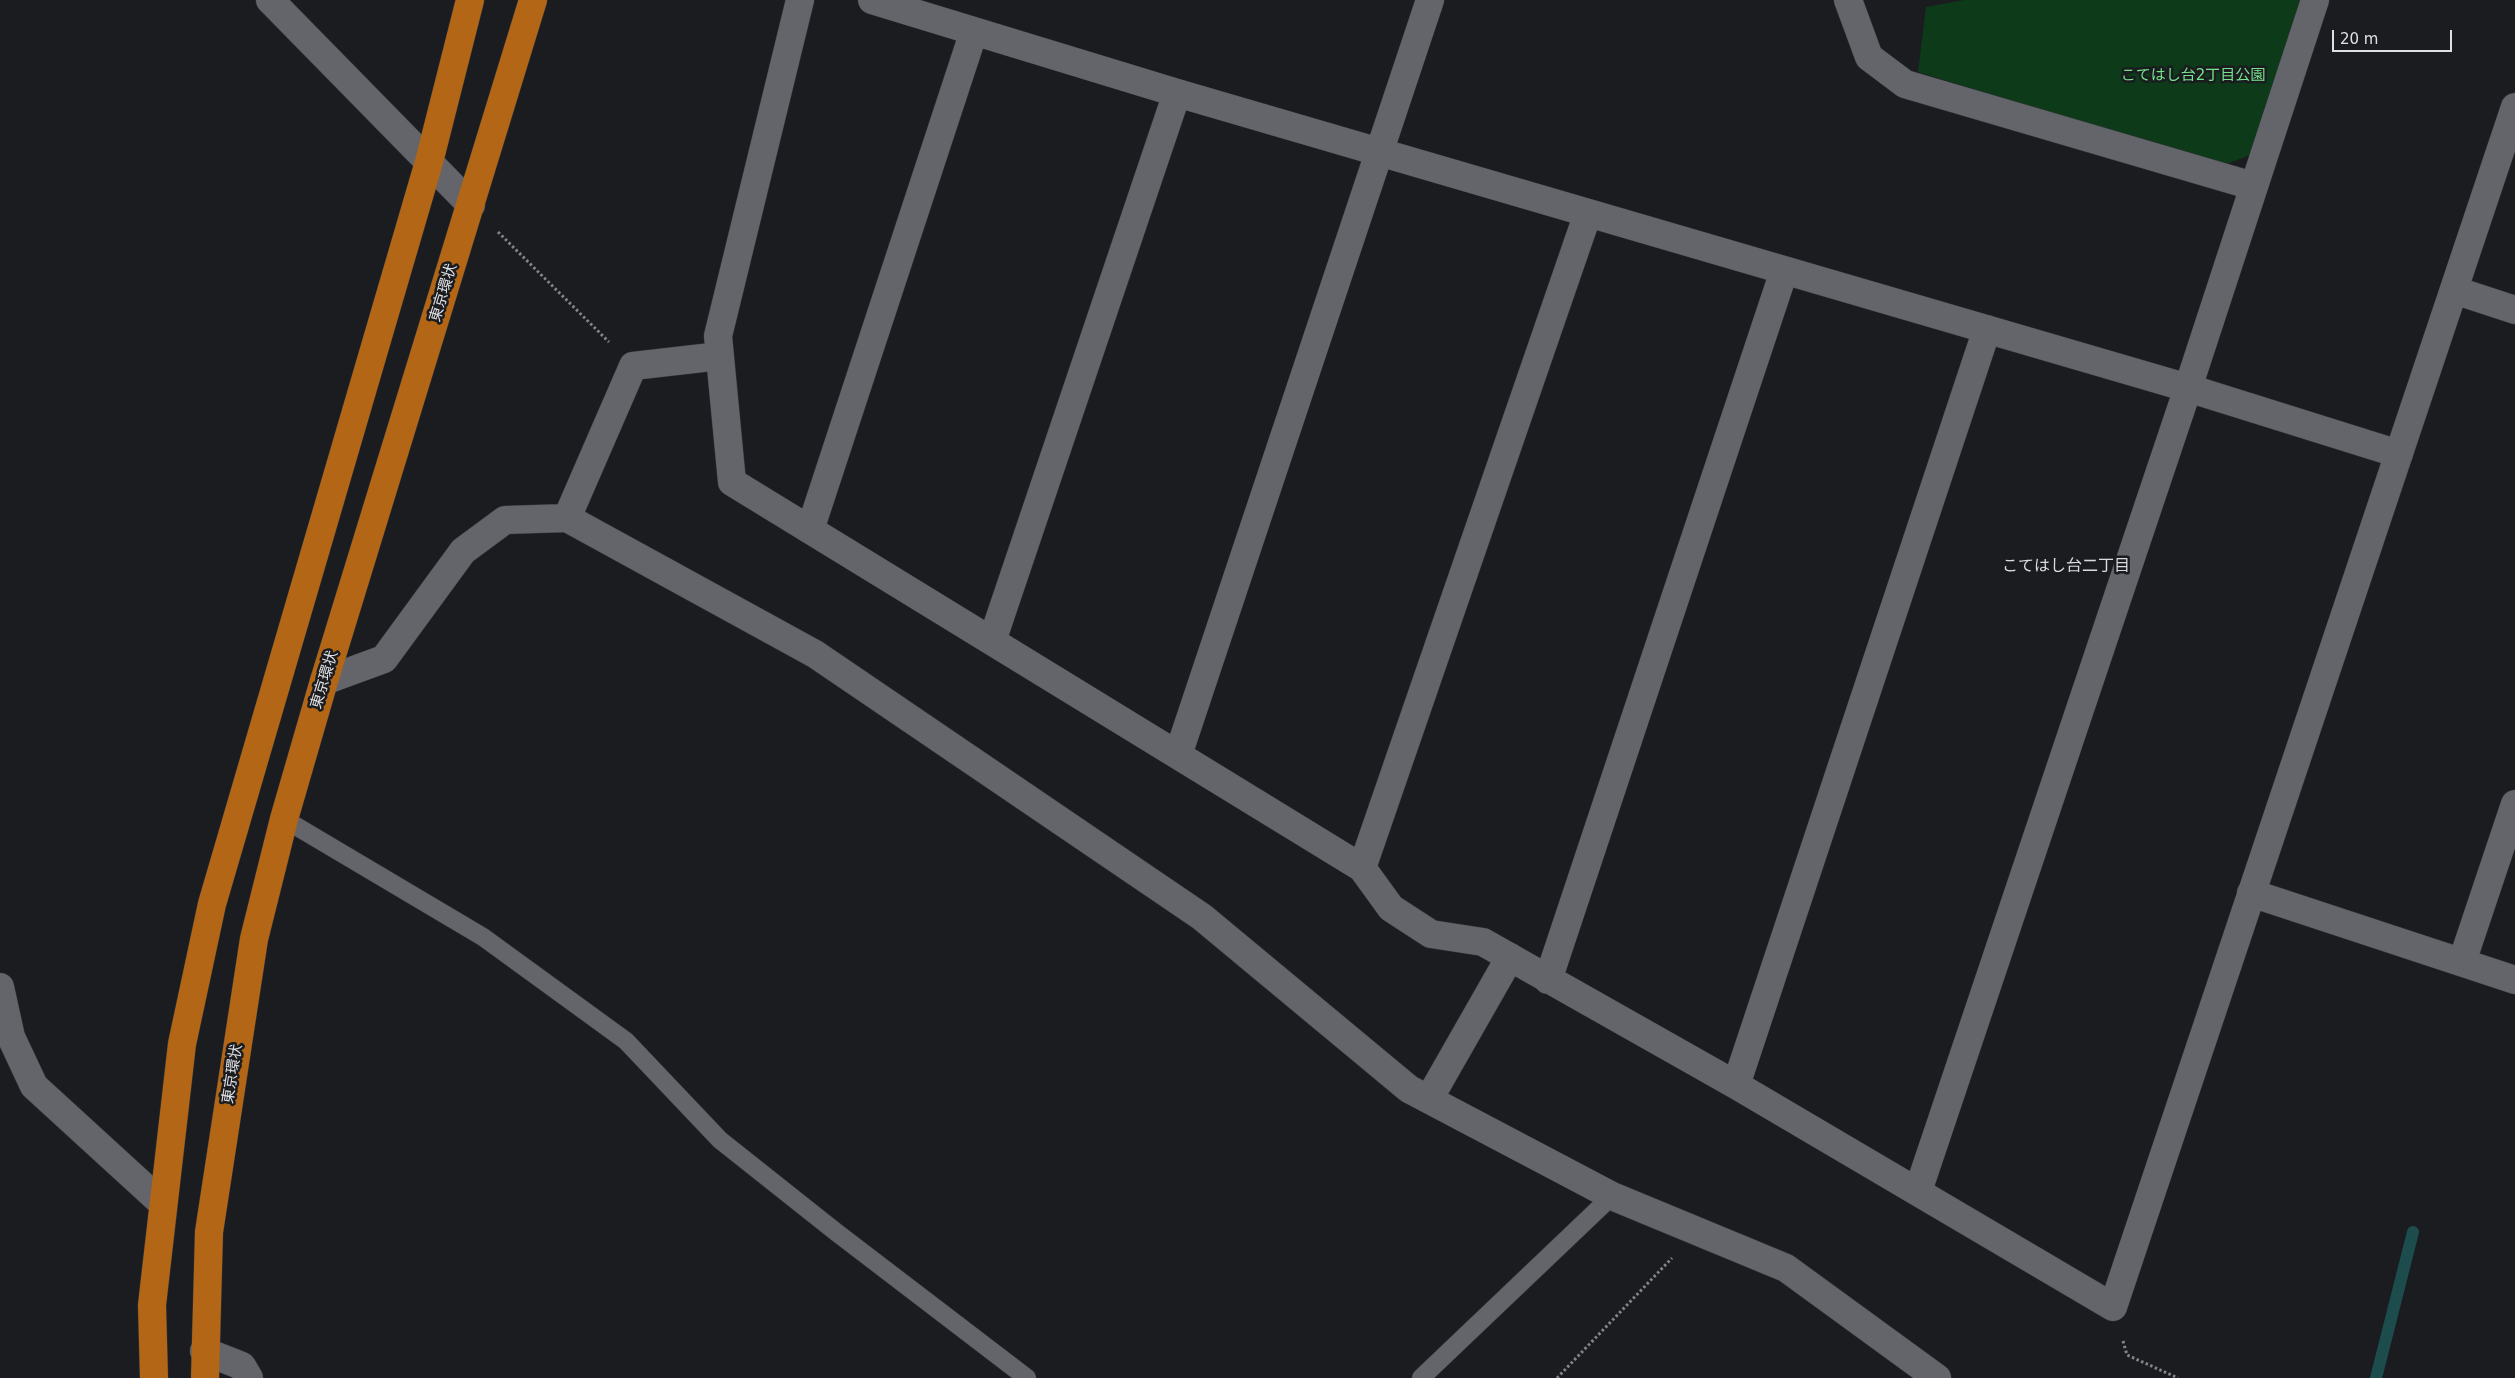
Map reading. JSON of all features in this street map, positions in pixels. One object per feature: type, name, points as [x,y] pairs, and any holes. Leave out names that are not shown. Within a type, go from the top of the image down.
[{"type":"highway","points":[[154,1378],[152,1305],[182,1044],[212,904],[429,162],[470,0]]},
{"type":"highway","name":"東京環状","points":[[205,1365],[209,1232],[254,939],[284,819],[324,681],[533,0]]},
{"type":"street","points":[[270,0],[471,205]]},
{"type":"street","points":[[800,0],[718,336],[732,482],[1362,868],[1391,908],[1431,934],[1483,942],[1736,1085],[2113,1307],[2515,108]]},
{"type":"street","points":[[872,0],[1177,93],[2188,388],[2399,454]]},
{"type":"street","points":[[1178,755],[1381,152],[1430,0]]},
{"type":"street","points":[[1848,0],[1869,57],[1905,84],[2254,186]]},
{"type":"street","points":[[1918,1191],[2188,388],[2315,0]]},
{"type":"street","points":[[810,530],[974,31]]},
{"type":"street","points":[[992,641],[1177,93]]},
{"type":"street","points":[[1362,868],[1588,213]]},
{"type":"street","points":[[1548,980],[1784,271]]},
{"type":"street","points":[[2454,290],[2515,310]]},
{"type":"street","points":[[1736,1085],[1987,329]]},
{"type":"street","points":[[567,518],[633,366],[720,356]]},
{"type":"street","points":[[324,681],[384,658],[463,552],[505,520],[567,518],[831,665],[1202,916],[1409,1089],[1612,1196],[1786,1268],[1937,1378]]},
{"type":"street","points":[[2462,962],[2515,804]]},
{"type":"street","points":[[2251,894],[2515,980]]},
{"type":"street","points":[[1429,1099],[1510,957]]},
{"type":"street","points":[[0,987],[10,1037],[34,1086],[163,1204]]},
{"type":"street","points":[[205,1365],[242,1366],[249,1378]]},
{"type":"lane","points":[[284,819],[483,937],[626,1041],[720,1140],[836,1232],[1027,1378]]},
{"type":"lane","points":[[1421,1378],[1612,1196]]},
{"type":"path","points":[[471,205],[633,366]]},
{"type":"path","points":[[1557,1378],[1698,1230]]},
{"type":"path","points":[[2113,1307],[2127,1355],[2178,1378]]},
{"type":"green space","name":"こてはし台2丁目公園","points":[[1964,0],[2300,0],[2250,155],[2224,165],[1918,72],[1926,7]]},
{"type":"waterway","points":[[2376,1378],[2413,1232]]},
{"type":"district","name":"こてはし台二丁目","points":[[2066,567]]}]
